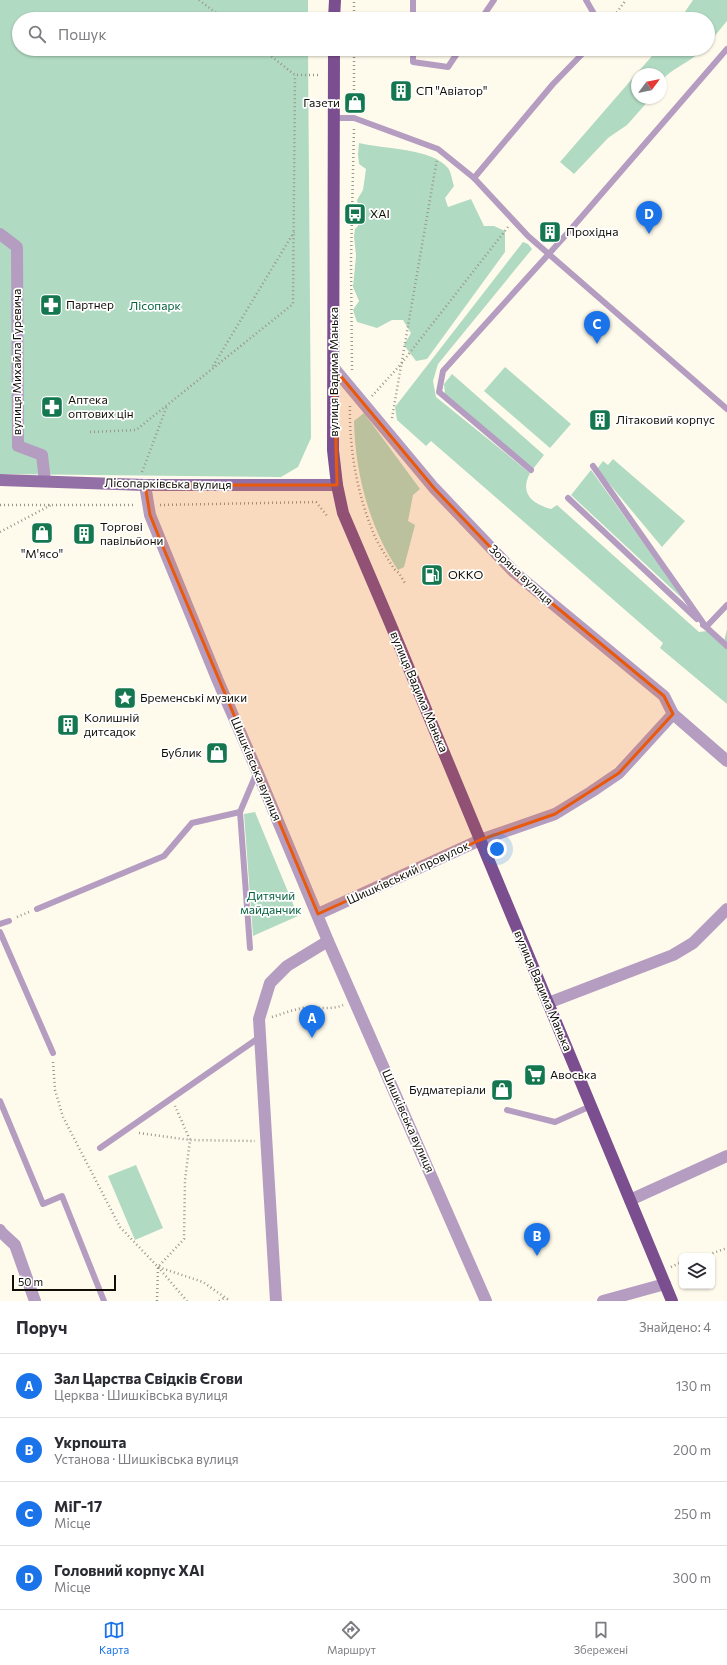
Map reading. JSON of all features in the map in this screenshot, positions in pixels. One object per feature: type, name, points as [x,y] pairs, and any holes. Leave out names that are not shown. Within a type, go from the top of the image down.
[{"type":"main road","points":[[334,0],[334,12]]},
{"type":"main road","name":"вулиця Вадима Манька","points":[[334,56],[333,450],[337,485],[343,513],[672,1301]]},
{"type":"street","name":"вулиця Михайла Гуревича","points":[[0,234],[17,247],[18,446],[42,455],[44,481]]},
{"type":"street","name":"Зоряна вулиця","points":[[334,368],[434,488],[514,572],[664,696],[673,714],[727,761]]},
{"type":"street","name":"Лісопарківська вулиця","points":[[0,480],[143,480],[337,485]]},
{"type":"street","name":"Шишківська вулиця","points":[[143,480],[150,515],[162,548],[221,680],[257,771],[328,940],[486,1301]]},
{"type":"street","name":"Шишківський провулок","points":[[318,914],[480,840],[555,814],[619,773],[673,714]]},
{"type":"street","points":[[548,1003],[673,955],[693,943],[727,909]]},
{"type":"street","points":[[276,1301],[259,1019],[270,983],[287,966],[328,940]]},
{"type":"street","points":[[630,1200],[727,1156]]},
{"type":"street","points":[[0,1230],[15,1245],[35,1301]]},
{"type":"street","points":[[603,1301],[665,1284]]},
{"type":"lane","points":[[413,12],[414,0]]},
{"type":"lane","points":[[486,12],[494,0]]},
{"type":"lane","points":[[586,0],[593,12]]},
{"type":"lane","points":[[532,470],[439,392],[443,371],[549,253],[727,48]]},
{"type":"lane","points":[[413,56],[413,62],[448,67],[455,56]]},
{"type":"lane","points":[[474,178],[553,84],[580,56]]},
{"type":"lane","points":[[334,118],[354,118],[438,149],[474,178],[528,236],[727,409]]},
{"type":"lane","points":[[593,466],[706,627]]},
{"type":"lane","points":[[568,498],[727,646]]},
{"type":"lane","points":[[706,627],[727,605]]},
{"type":"lane","points":[[250,948],[240,812],[257,771]]},
{"type":"lane","points":[[37,909],[164,856],[192,823],[240,812]]},
{"type":"lane","points":[[0,924],[9,921]]},
{"type":"lane","points":[[0,932],[53,1053]]},
{"type":"lane","points":[[100,1148],[260,1037]]},
{"type":"lane","points":[[0,1101],[43,1204],[62,1196],[104,1301]]},
{"type":"lane","points":[[508,1110],[556,1122],[591,1106]]},
{"type":"path","points":[[199,0],[215,12]]},
{"type":"path","points":[[354,0],[354,12]]},
{"type":"path","points":[[617,12],[626,0]]},
{"type":"path","points":[[271,56],[295,75],[322,75]]},
{"type":"path","points":[[354,56],[350,389],[351,444],[364,504],[373,533],[394,569],[400,573],[406,585]]},
{"type":"path","points":[[90,432],[136,430],[293,304],[295,75]]},
{"type":"path","points":[[394,424],[392,418],[438,149]]},
{"type":"path","points":[[369,400],[401,364],[514,220]]},
{"type":"path","points":[[211,369],[294,232]]},
{"type":"path","points":[[143,480],[168,405]]},
{"type":"path","points":[[0,505],[148,505],[316,502],[328,517]]},
{"type":"path","points":[[0,532],[52,505]]},
{"type":"path","points":[[9,921],[37,909]]},
{"type":"path","points":[[259,1019],[302,1008],[338,1008],[354,1000]]},
{"type":"path","points":[[53,1053],[55,1090],[63,1117],[120,1227],[158,1267],[187,1301]]},
{"type":"path","points":[[157,1301],[158,1267],[184,1238],[185,1180],[190,1140],[172,1098]]},
{"type":"path","points":[[124,1132],[190,1140],[266,1142]]},
{"type":"path","points":[[713,1253],[727,1248]]},
{"type":"path","points":[[158,1267],[203,1282],[230,1301]]},
{"type":"path","points":[[219,1301],[226,1297]]},
{"type":"highlighted area","points":[[334,368],[434,488],[514,572],[664,696],[673,714],[619,773],[555,814],[480,840],[318,914],[150,515],[145,485],[337,485]]},
{"type":"green space","name":"Лісопарк","points":[[0,0],[308,0],[308,12],[12,12],[12,56],[308,56],[311,438],[298,467],[281,477],[0,474]]},
{"type":"green space","points":[[693,0],[727,0],[727,21],[715,36],[715,12],[685,12]]},
{"type":"green space","points":[[652,56],[696,56],[693,58],[667,75],[667,68],[642,68]]},
{"type":"green space","points":[[631,80],[631,104],[646,104],[627,125],[608,138],[574,174],[560,162]]},
{"type":"green space","points":[[359,143],[406,150],[431,156],[441,161],[448,168],[454,186],[445,198],[448,207],[471,199],[484,226],[494,226],[505,231],[505,252],[427,359],[416,361],[404,345],[411,333],[403,320],[392,320],[377,328],[357,322],[353,310],[359,301],[353,287],[356,256],[354,236],[355,229],[358,226],[359,209],[357,200],[363,190],[366,169],[359,164]]},
{"type":"green space","points":[[523,242],[528,244],[532,249],[438,364],[433,381],[436,397],[530,473],[526,487],[527,492],[534,501],[551,509],[557,505],[699,632],[707,631],[724,641],[727,629],[727,704],[660,648],[663,643],[431,441],[426,446],[397,420],[395,407]]},
{"type":"green space","points":[[505,367],[571,424],[550,448],[484,391]]},
{"type":"green space","points":[[452,374],[544,455],[533,469],[445,394],[444,384]]},
{"type":"green space","points":[[364,413],[420,489],[413,495],[408,521],[415,525],[404,567],[398,570],[379,536],[361,479],[357,460],[354,421]]},
{"type":"green space","points":[[613,459],[685,521],[662,547],[597,469],[603,461],[608,465]]},
{"type":"green space","points":[[591,470],[686,602],[571,495]]},
{"type":"green space","name":"Дитячий майданчик","points":[[255,812],[298,916],[253,936],[244,814]]},
{"type":"green space","points":[[136,1165],[163,1228],[135,1240],[108,1176]]},
{"type":"place","name":"СП \"Авіатор\"","points":[[401,91]]},
{"type":"place","name":"Газети","points":[[355,103]]},
{"type":"place","name":"ХАІ","points":[[355,214]]},
{"type":"place","name":"Прохідна","points":[[550,232]]},
{"type":"place","name":"Головний корпус ХАІ","points":[[649,234]]},
{"type":"place","name":"Партнер","points":[[51,305]]},
{"type":"place","name":"МіГ-17","points":[[597,344]]},
{"type":"place","name":"Аптека оптових цін","points":[[52,407]]},
{"type":"place","name":"Літаковий корпус","points":[[600,420]]},
{"type":"place","name":"\"М'ясо\"","points":[[42,533]]},
{"type":"place","name":"Торгові павільйони","points":[[84,534]]},
{"type":"place","name":"ОККО","points":[[432,575]]},
{"type":"place","name":"Бременські музики","points":[[125,698]]},
{"type":"place","name":"Колишній дитсадок","points":[[68,725]]},
{"type":"place","name":"Бублик","points":[[217,753]]},
{"type":"place","name":"Зал Царства Свідків Єгови","points":[[312,1038]]},
{"type":"place","name":"Авоська","points":[[535,1075]]},
{"type":"place","name":"Будматеріали","points":[[502,1090]]},
{"type":"place","name":"Укрпошта","points":[[537,1256]]}]
